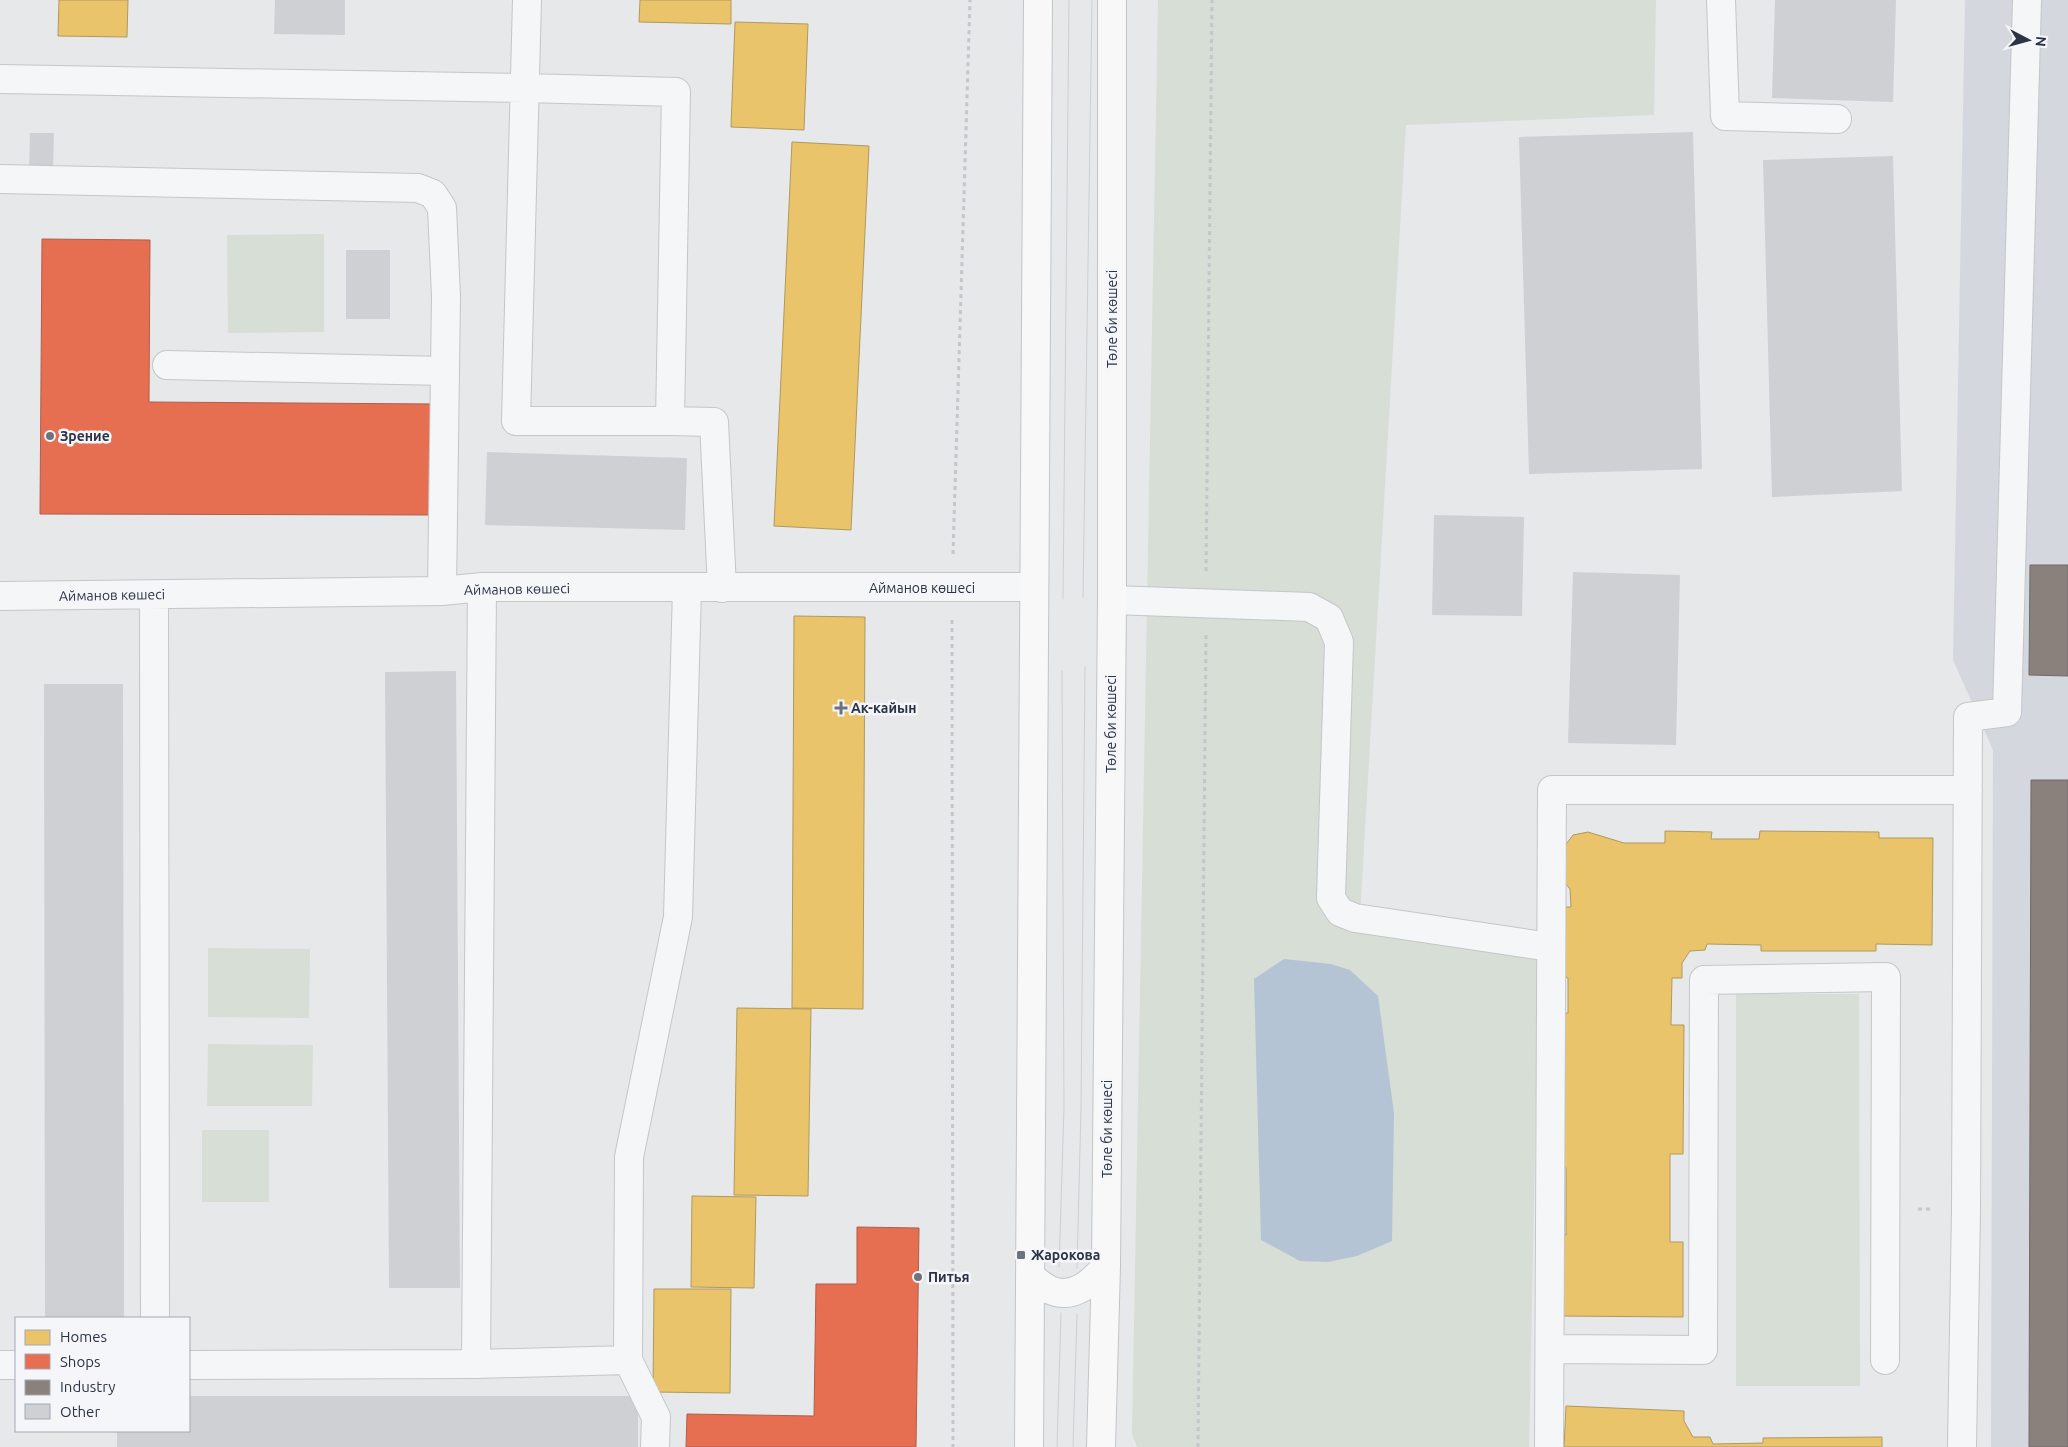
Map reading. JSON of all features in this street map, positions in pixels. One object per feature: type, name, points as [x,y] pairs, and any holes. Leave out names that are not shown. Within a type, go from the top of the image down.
[{"type":"main road","points":[[1029,1447],[1038,0]]},
{"type":"main road","name":"Төле би көшесі","points":[[1101,1447],[1106,1266],[1112,600],[1112,0]]},
{"type":"main road","points":[[1030,1276],[1049,1290],[1062,1294],[1079,1290],[1093,1282],[1106,1266]]},
{"type":"street","points":[[527,0],[516,421],[714,422],[722,588]]},
{"type":"street","points":[[1721,0],[1725,116],[1837,119]]},
{"type":"street","points":[[1962,1447],[1966,1210],[1968,717],[2007,712],[2027,0]]},
{"type":"street","points":[[0,79],[676,92],[670,421]]},
{"type":"street","points":[[0,179],[418,188],[433,194],[442,208],[446,296],[442,591]]},
{"type":"street","points":[[167,365],[445,371]]},
{"type":"street","points":[[476,1364],[482,587]]},
{"type":"street","name":"Айманов көшесі","points":[[0,596],[442,591],[482,587],[686,589],[1033,587]]},
{"type":"street","points":[[655,1447],[656,1417],[628,1360],[629,1157],[678,917],[686,589]]},
{"type":"street","points":[[154,594],[155,1317]]},
{"type":"street","points":[[1112,600],[1309,607],[1329,618],[1339,642],[1331,898],[1340,912],[1355,918],[1550,947]]},
{"type":"street","points":[[1548,1447],[1552,790],[1968,790]]},
{"type":"street","points":[[1550,1349],[1703,1350],[1704,980],[1886,976],[1885,1360]]},
{"type":"street","points":[[190,1365],[476,1364],[628,1360]]},
{"type":"street","points":[[0,1366],[15,1365]]},
{"type":"path","points":[[952,1447],[952,588],[970,0]]},
{"type":"path","points":[[1198,1447],[1212,0]]},
{"type":"path","points":[[1885,1209],[1966,1210]]},
{"type":"shaded area","points":[[1158,0],[1656,0],[1654,115],[1406,125],[1359,933],[1539,958],[1529,1447],[1137,1447],[1132,1434]]},
{"type":"shaded area","points":[[1965,0],[2068,0],[2068,1447],[1991,1447],[1993,750],[1953,660]]},
{"type":"shaded area","points":[[324,234],[324,332],[228,333],[227,235]]},
{"type":"shaded area","points":[[208,948],[310,949],[309,1018],[208,1017]]},
{"type":"shaded area","points":[[1736,994],[1859,994],[1860,1386],[1736,1386]]},
{"type":"shaded area","points":[[208,1044],[313,1045],[312,1106],[207,1106]]},
{"type":"shaded area","points":[[202,1130],[269,1130],[269,1202],[202,1202]]},
{"type":"water","points":[[1284,959],[1331,964],[1350,970],[1378,996],[1394,1113],[1392,1241],[1357,1256],[1328,1262],[1300,1261],[1261,1240],[1254,979]]},
{"type":"building: Homes","points":[[59,0],[128,0],[127,37],[58,36]]},
{"type":"building: Homes","points":[[640,0],[731,0],[731,24],[639,22]]},
{"type":"building: Homes","points":[[735,22],[808,24],[804,130],[731,127]]},
{"type":"building: Homes","points":[[792,142],[869,146],[851,530],[774,526]]},
{"type":"building: Homes","points":[[794,616],[865,617],[863,1009],[792,1008]]},
{"type":"building: Homes","points":[[1665,831],[1712,832],[1711,839],[1759,839],[1760,831],[1879,832],[1879,838],[1933,838],[1932,945],[1876,944],[1876,951],[1761,951],[1761,945],[1707,944],[1705,950],[1690,951],[1682,963],[1682,978],[1672,978],[1671,1025],[1684,1025],[1683,1154],[1670,1154],[1670,1242],[1683,1242],[1683,1317],[1559,1316],[1559,1235],[1566,1235],[1566,1168],[1556,1167],[1557,1014],[1568,1013],[1568,978],[1561,974],[1561,907],[1571,907],[1570,889],[1563,881],[1564,847],[1573,835],[1588,832],[1624,843],[1665,843]]},
{"type":"building: Homes","points":[[737,1008],[811,1009],[808,1196],[734,1195]]},
{"type":"building: Homes","points":[[692,1196],[756,1197],[754,1288],[691,1287]]},
{"type":"building: Homes","points":[[654,1289],[731,1289],[730,1393],[653,1392]]},
{"type":"building: Homes","points":[[1566,1406],[1684,1411],[1684,1421],[1693,1437],[1710,1437],[1713,1444],[1763,1443],[1763,1438],[1882,1437],[1882,1447],[1564,1447]]},
{"type":"building: Shops","points":[[42,239],[150,240],[149,402],[436,404],[436,515],[40,514]]},
{"type":"building: Shops","points":[[857,1227],[919,1228],[916,1447],[686,1447],[687,1414],[814,1416],[816,1284],[857,1284]]},
{"type":"building: Industry","points":[[2030,565],[2068,565],[2068,676],[2029,675]]},
{"type":"building: Industry","points":[[2031,780],[2068,780],[2068,1447],[2029,1447]]},
{"type":"building: Other","points":[[275,0],[345,0],[345,35],[274,34]]},
{"type":"building: Other","points":[[1775,0],[1896,0],[1893,102],[1772,98]]},
{"type":"building: Other","points":[[1693,132],[1702,469],[1529,474],[1519,137]]},
{"type":"building: Other","points":[[30,133],[54,133],[53,171],[29,170]]},
{"type":"building: Other","points":[[1893,156],[1902,491],[1772,497],[1763,160]]},
{"type":"building: Other","points":[[346,250],[390,250],[390,319],[346,319]]},
{"type":"building: Other","points":[[487,452],[687,458],[685,530],[485,525]]},
{"type":"building: Other","points":[[1434,515],[1524,517],[1522,616],[1432,615]]},
{"type":"building: Other","points":[[1573,572],[1680,575],[1676,745],[1568,743]]},
{"type":"building: Other","points":[[456,671],[460,1288],[389,1288],[385,672]]},
{"type":"building: Other","points":[[44,684],[123,684],[124,1317],[45,1317]]},
{"type":"building: Other","points":[[190,1396],[638,1396],[638,1447],[117,1447],[117,1432],[190,1432]]},
{"type":"tram line","points":[[1063,599],[1069,0]]},
{"type":"tram line","points":[[1083,597],[1092,0]]},
{"type":"tram line","points":[[1077,1268],[1081,1109],[1085,667]]},
{"type":"tram line","points":[[1059,1267],[1064,1108],[1062,671]]},
{"type":"tram line","points":[[1057,1447],[1061,1313]]},
{"type":"tram line","points":[[1073,1447],[1077,1314]]},
{"type":"place","name":"Зрение","points":[[50,436]]},
{"type":"place","name":"Ак-кайын","points":[[841,708]]},
{"type":"place","name":"Жарокова","points":[[1021,1255]]},
{"type":"place","name":"Питья","points":[[918,1277]]}]
